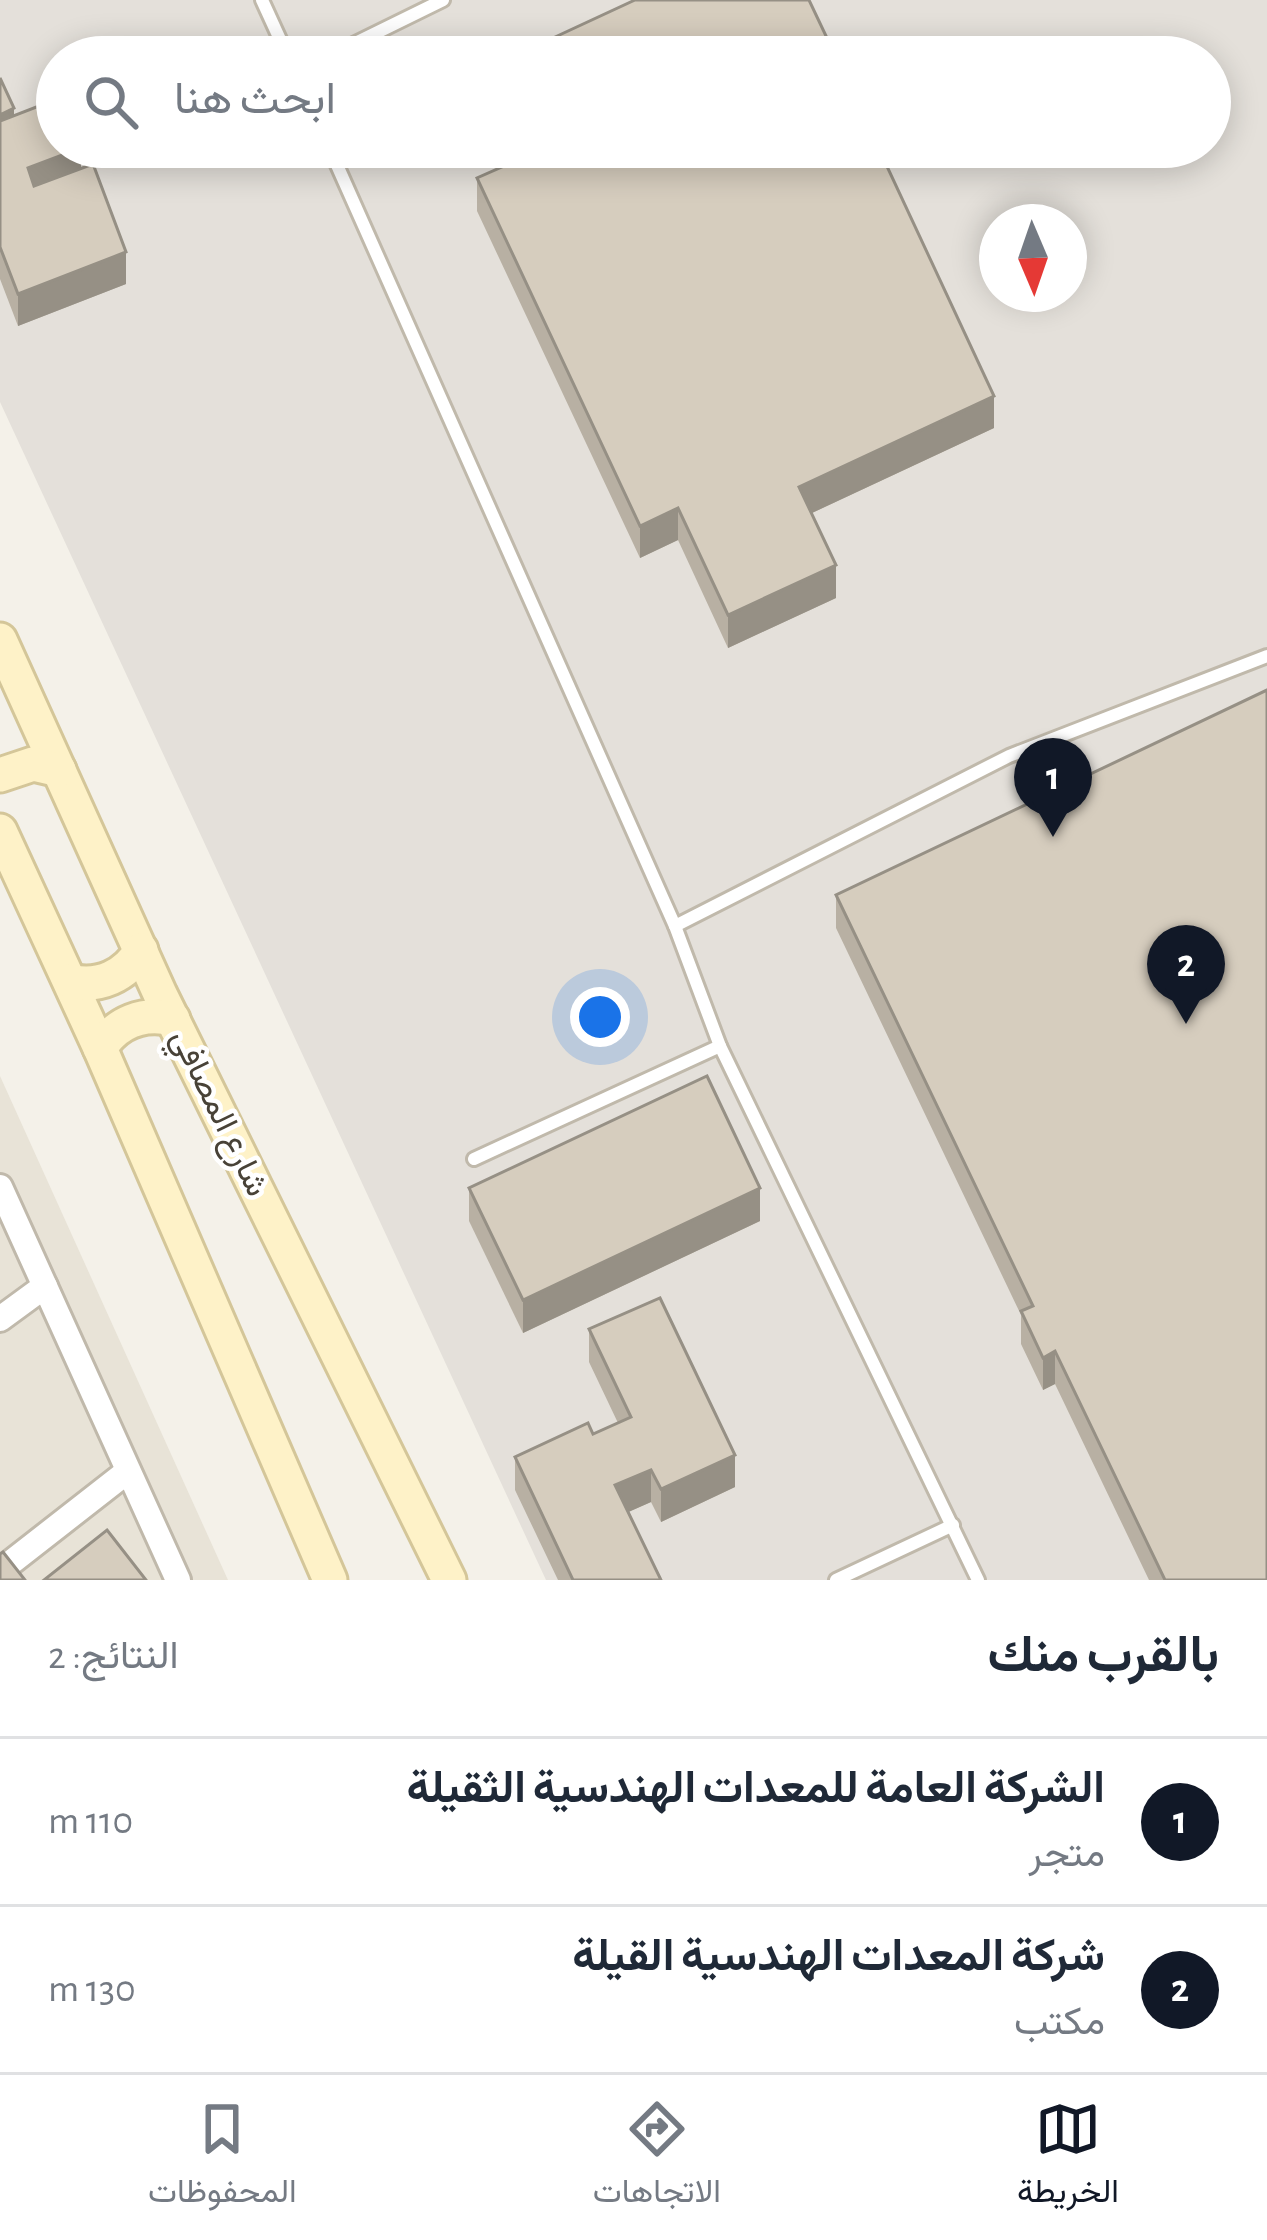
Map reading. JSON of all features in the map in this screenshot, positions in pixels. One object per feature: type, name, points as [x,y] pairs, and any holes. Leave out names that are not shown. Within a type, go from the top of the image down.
[{"type":"main road","name":"شارع المصافي","points":[[0,640],[172,1018],[449,1580]]},
{"type":"main road","points":[[0,724],[25,694]]},
{"type":"main road","points":[[0,775],[32,764],[59,770]]},
{"type":"main road","points":[[0,831],[100,1048],[330,1580]]},
{"type":"main road","points":[[70,982],[94,984],[112,978],[140,950]]},
{"type":"main road","points":[[100,1048],[128,1022],[145,1016],[172,1018]]},
{"type":"street","points":[[0,1186],[178,1580]]},
{"type":"street","points":[[0,1318],[45,1286]]},
{"type":"street","points":[[0,1571],[128,1471]]},
{"type":"lane","points":[[262,0],[279,36]]},
{"type":"lane","points":[[369,36],[443,0]]},
{"type":"lane","points":[[338,168],[675,926],[720,1046],[978,1580]]},
{"type":"lane","points":[[675,926],[1010,756],[1267,656]]},
{"type":"lane","points":[[474,1159],[720,1046]]},
{"type":"lane","points":[[836,1580],[953,1525]]},
{"type":"shaded area","points":[[0,0],[1267,0],[1267,1580],[546,1580],[0,402]]},
{"type":"shaded area","points":[[0,1076],[228,1580],[0,1580]]},
{"type":"building","points":[[635,0],[809,0],[826,36],[557,36]]},
{"type":"building","points":[[0,78],[14,108],[0,115]]},
{"type":"building","points":[[36,107],[36,165],[28,168],[34,186],[94,168],[126,252],[18,294],[0,247],[0,121]]},
{"type":"building","points":[[500,168],[888,168],[994,396],[799,487],[836,565],[728,615],[678,508],[640,526],[477,178]]},
{"type":"building","points":[[1267,690],[1267,1580],[1165,1580],[1055,1351],[1043,1358],[1021,1311],[1033,1306],[836,895]]},
{"type":"building","points":[[707,1076],[760,1188],[523,1300],[469,1188]]},
{"type":"building","points":[[660,1298],[735,1455],[661,1489],[651,1470],[615,1485],[661,1580],[573,1580],[515,1457],[588,1423],[593,1434],[631,1417],[589,1329]]},
{"type":"building","points":[[107,1530],[146,1580],[44,1580]]},
{"type":"building","points":[[3,1552],[25,1580],[0,1580]]},
{"type":"place","name":"الشركة العامة للمعدات الهندسية الثقيلة","points":[[1053,837]]},
{"type":"place","name":"شركة المعدات الهندسية القيلة","points":[[1186,1024]]}]
